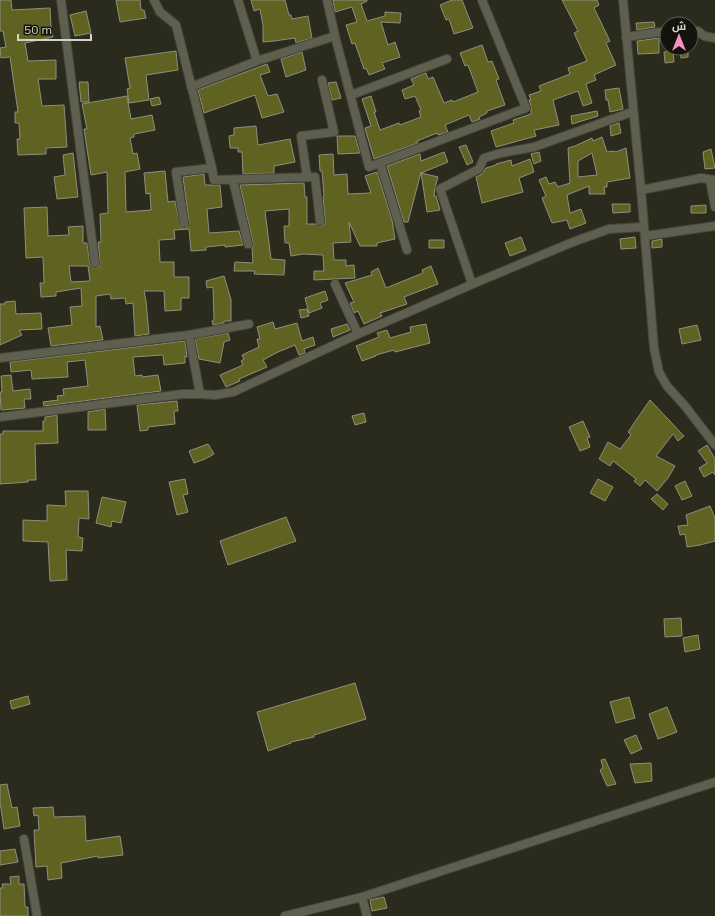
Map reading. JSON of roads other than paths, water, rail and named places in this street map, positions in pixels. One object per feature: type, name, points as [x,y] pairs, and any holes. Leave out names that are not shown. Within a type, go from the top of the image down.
[{"type":"street","points":[[61,0],[95,263]]},
{"type":"street","points":[[154,0],[160,12],[176,25],[214,180],[315,177],[320,222]]},
{"type":"street","points":[[238,0],[257,62]]},
{"type":"street","points":[[328,0],[335,36],[369,168],[526,108],[482,0]]},
{"type":"street","points":[[623,0],[654,348],[659,372],[667,386],[685,406],[715,445]]},
{"type":"street","points":[[626,37],[659,32]]},
{"type":"street","points":[[699,32],[704,36],[715,38]]},
{"type":"street","points":[[191,87],[257,62],[335,36]]},
{"type":"street","points":[[351,95],[447,59]]},
{"type":"street","points":[[307,177],[301,136],[334,132],[322,80]]},
{"type":"street","points":[[472,284],[440,189],[479,169],[484,158],[501,153],[534,148],[632,112]]},
{"type":"street","points":[[380,163],[407,250]]},
{"type":"street","points":[[184,223],[176,172],[212,168]]},
{"type":"street","points":[[641,190],[701,178],[712,180],[715,207]]},
{"type":"street","points":[[232,180],[248,244]]},
{"type":"street","points":[[645,236],[715,226]]},
{"type":"street","points":[[0,417],[183,394],[215,395],[233,392],[358,334],[573,242],[609,229],[643,228]]},
{"type":"street","points":[[334,284],[358,334]]},
{"type":"street","points":[[0,358],[189,335],[249,324]]},
{"type":"street","points":[[189,335],[200,394]]},
{"type":"street","points":[[285,916],[362,897],[715,782]]},
{"type":"street","points":[[24,839],[37,916]]},
{"type":"street","points":[[362,897],[366,916]]}]
